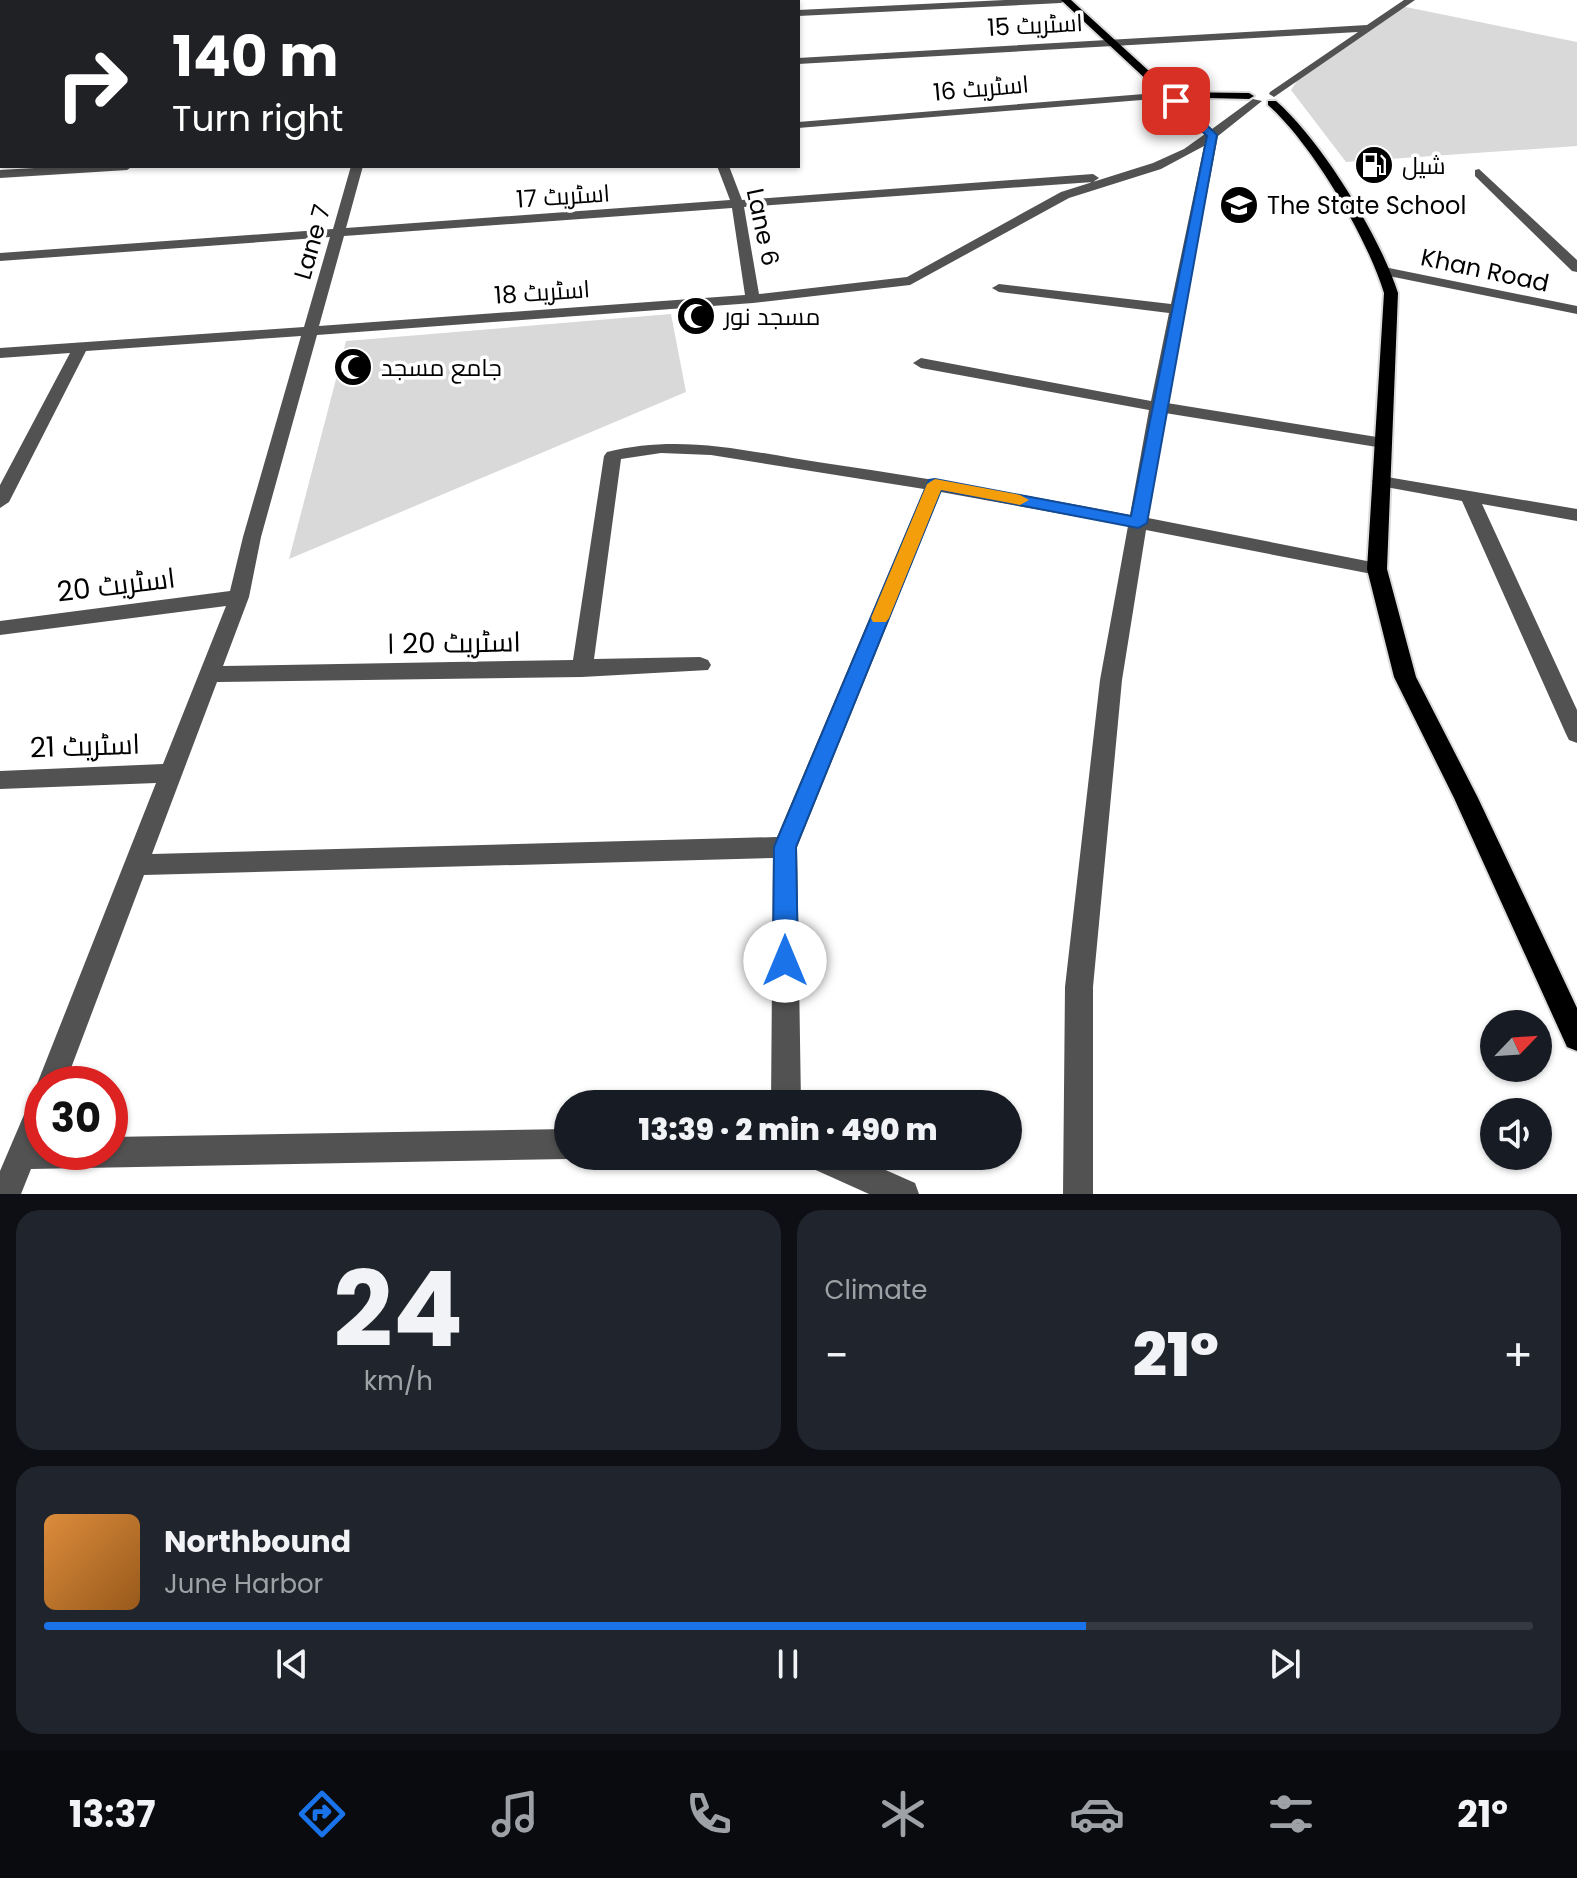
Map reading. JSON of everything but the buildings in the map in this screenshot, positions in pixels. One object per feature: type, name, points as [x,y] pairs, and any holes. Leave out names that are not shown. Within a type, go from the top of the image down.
[{"type":"main road","points":[[1063,0],[1169,95],[1263,99],[1286,113],[1309,144],[1384,271],[1391,293],[1377,569],[1405,677],[1466,798],[1577,1038]]},
{"type":"street","points":[[800,13],[1063,0]]},
{"type":"street","points":[[1130,175],[1188,152],[1410,0]]},
{"type":"street","name":"اسٹریٹ 15","points":[[800,61],[1370,28]]},
{"type":"street","points":[[1169,95],[1212,135]]},
{"type":"street","name":"اسٹریٹ 16","points":[[800,125],[1169,95]]},
{"type":"street","points":[[1078,1194],[1079,987],[1111,680],[1158,407],[1212,135]]},
{"type":"street","points":[[0,174],[95,168]]},
{"type":"street","name":"Lane 7","points":[[58,1066],[239,597],[309,331],[356,168]]},
{"type":"street","name":"Lane 6","points":[[724,168],[738,206],[738,222],[753,299]]},
{"type":"street","points":[[1479,173],[1577,268]]},
{"type":"street","name":"اسٹریٹ 18","points":[[0,353],[753,299],[910,281],[1065,195],[1130,175]]},
{"type":"street","name":"اسٹریٹ 17","points":[[0,257],[738,206],[1130,175]]},
{"type":"street","name":"Khan Road","points":[[1384,271],[1577,310]]},
{"type":"street","points":[[999,288],[1177,309]]},
{"type":"street","points":[[0,502],[81,347]]},
{"type":"street","points":[[921,363],[1158,407],[1383,443]]},
{"type":"street","points":[[582,669],[613,456],[629,451],[677,447],[935,484],[1377,569]]},
{"type":"street","points":[[1381,481],[1577,515]]},
{"type":"street","points":[[786,1090],[785,847],[935,484]]},
{"type":"street","points":[[1469,495],[1577,734]]},
{"type":"street","name":"اسٹریٹ 20","points":[[0,628],[239,597]]},
{"type":"street","name":"اسٹریٹ 20 ا","points":[[210,674],[700,665]]},
{"type":"street","name":"اسٹریٹ 21","points":[[0,780],[172,773]]},
{"type":"street","points":[[137,865],[785,847]]},
{"type":"street","points":[[6,1194],[23,1154],[554,1144]]},
{"type":"street","points":[[851,1170],[904,1194]]},
{"type":"shaded area","points":[[1401,6],[1577,42],[1577,146],[1346,162],[1291,90],[1301,75]]},
{"type":"shaded area","points":[[671,314],[686,392],[289,559],[346,341]]},
{"type":"slow traffic","points":[[880,618],[935,484],[1020,500]]},
{"type":"place","name":"شیل","points":[[1374,165]]},
{"type":"place","name":"The State School","points":[[1239,205]]},
{"type":"place","name":"مسجد نور","points":[[696,316]]},
{"type":"place","name":"جامع مسجد","points":[[353,367]]},
{"type":"route","points":[[785,961],[785,847],[935,484],[1138,523],[1212,135],[1176,101]]}]
